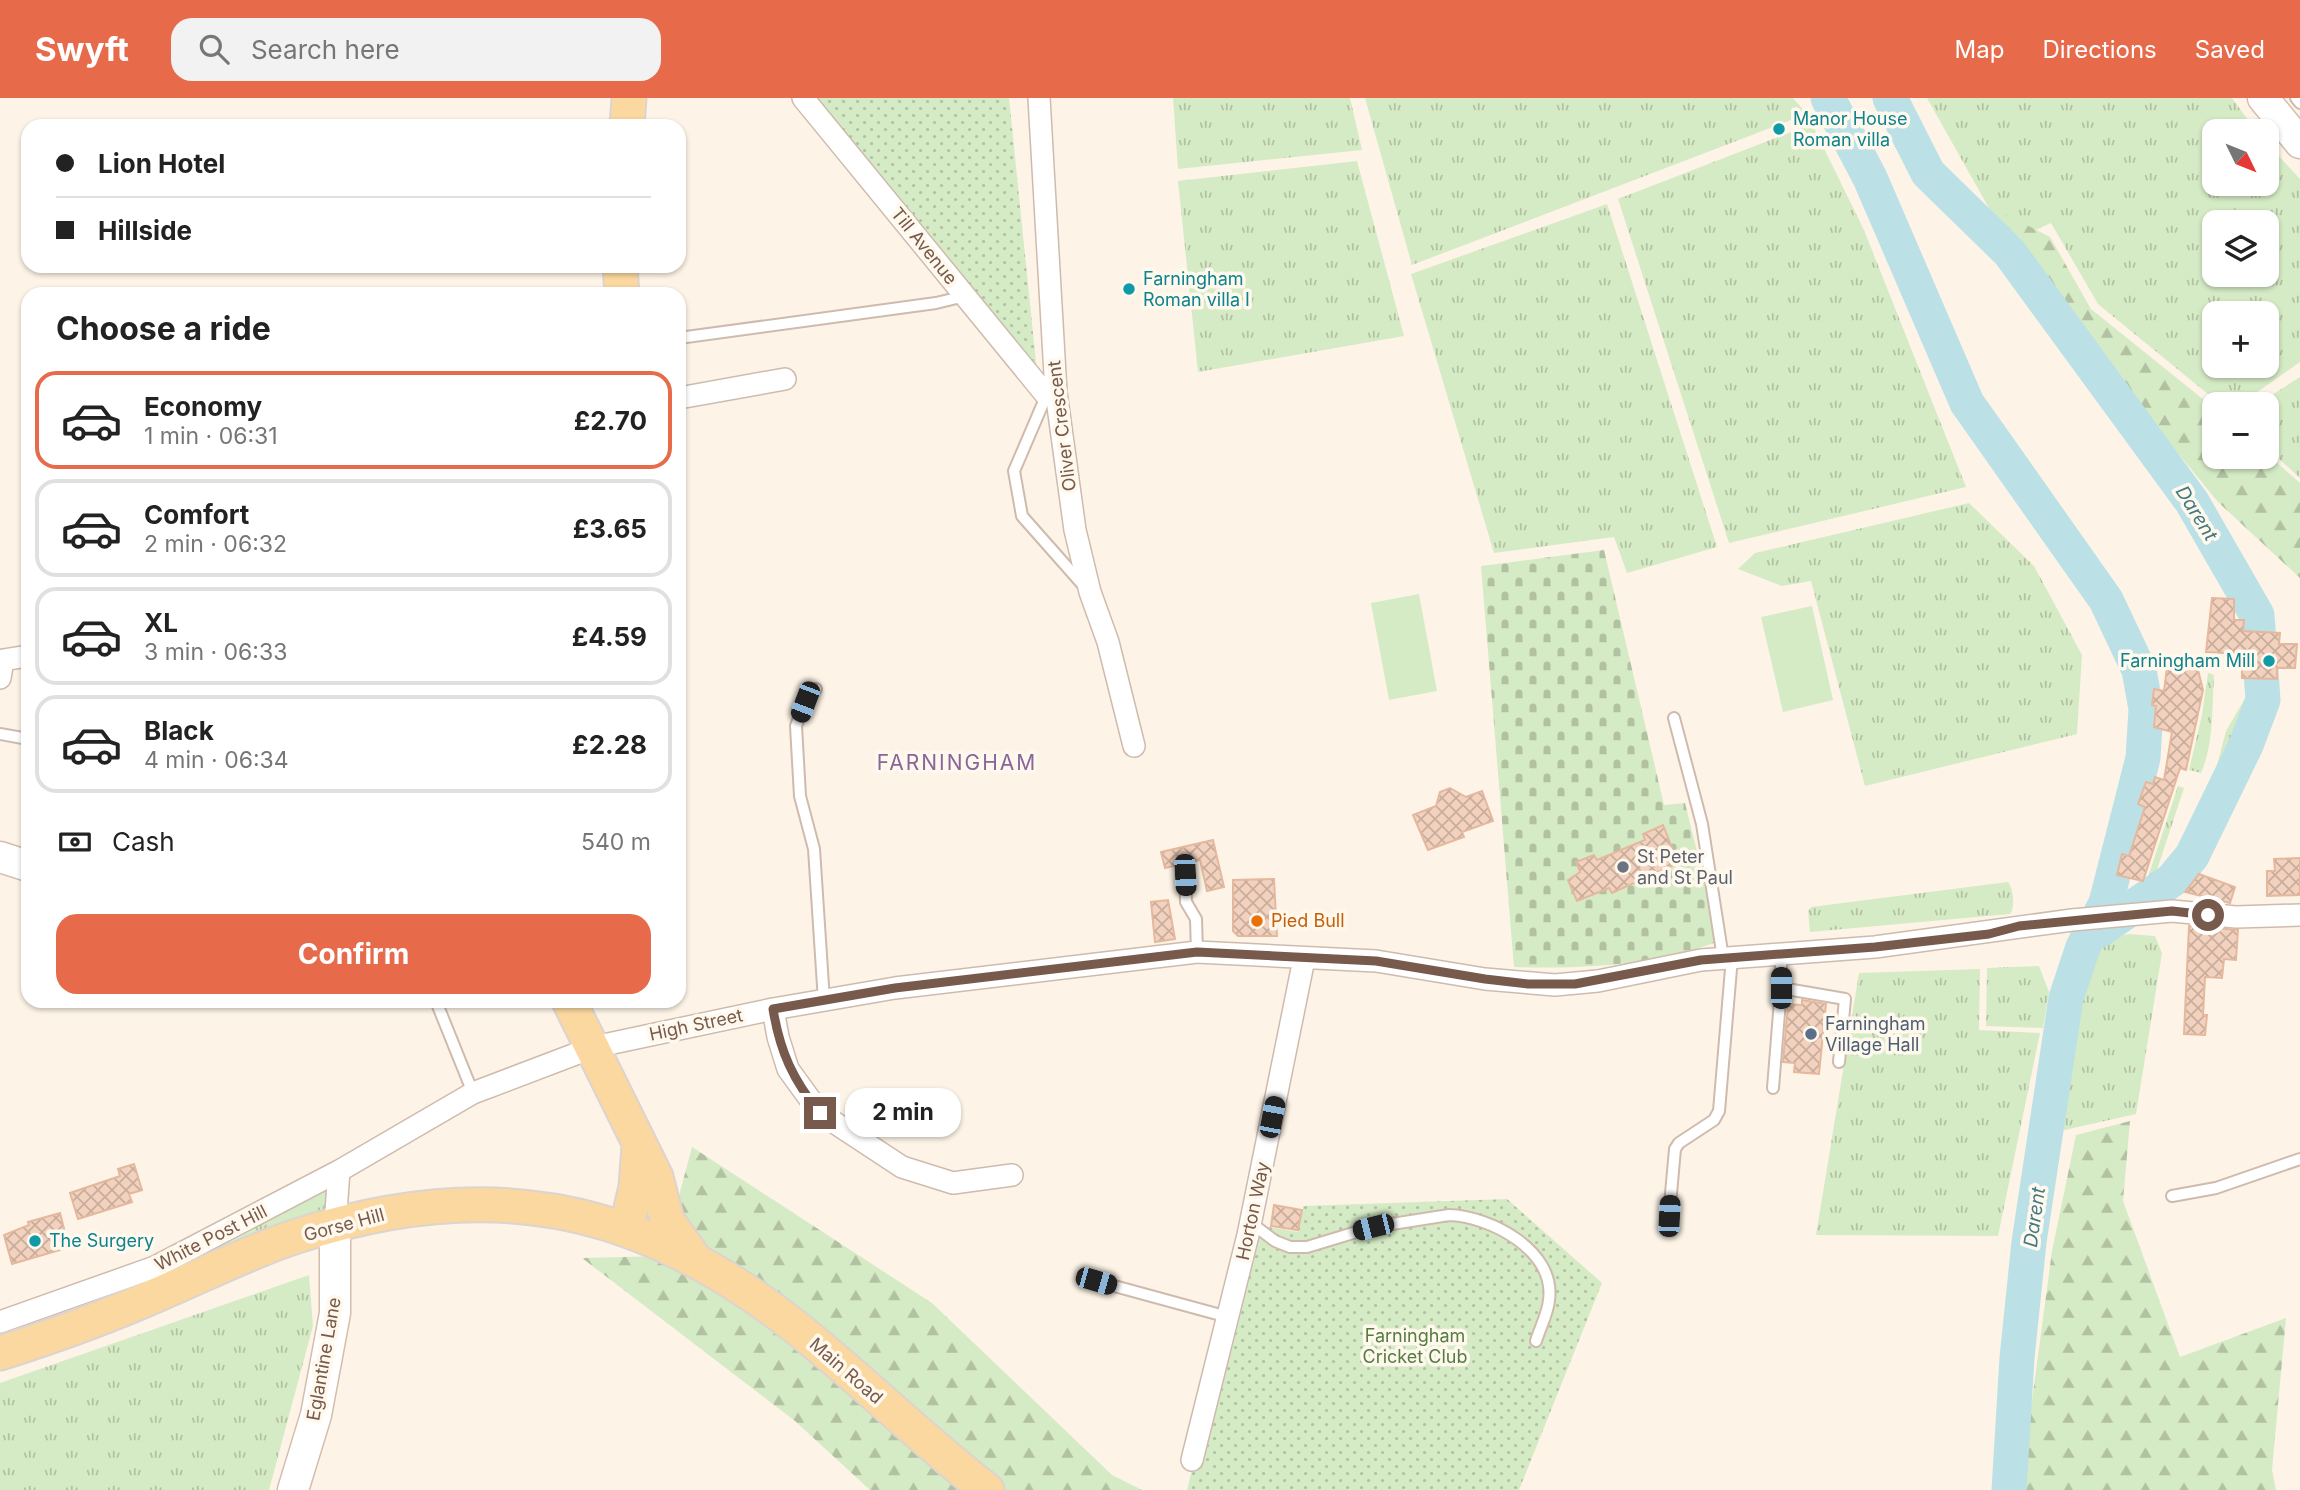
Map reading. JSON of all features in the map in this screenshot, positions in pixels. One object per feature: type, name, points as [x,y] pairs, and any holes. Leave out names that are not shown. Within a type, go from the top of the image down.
[{"type":"main road","points":[[628,119],[629,98]]},
{"type":"main road","points":[[573,1008],[628,1115],[639,1146],[656,1177],[667,1220],[698,1262]]},
{"type":"main road","points":[[626,1228],[636,1187],[639,1146]]},
{"type":"main road","name":"Gorse Hill","points":[[0,1353],[98,1318],[292,1238],[335,1225],[412,1209],[492,1203],[569,1212],[626,1228],[698,1262]]},
{"type":"main road","name":"Main Road","points":[[698,1262],[790,1323],[987,1490]]},
{"type":"street","name":"Till Avenue","points":[[803,98],[965,296],[1051,393]]},
{"type":"street","name":"Oliver Crescent","points":[[1039,98],[1051,393],[1075,530],[1090,592],[1108,642],[1134,746]]},
{"type":"street","points":[[2263,98],[2300,143]]},
{"type":"street","points":[[686,397],[785,379]]},
{"type":"street","points":[[1,666],[21,659]]},
{"type":"street","points":[[0,857],[21,864]]},
{"type":"street","name":"High Street","points":[[594,1048],[773,1009],[895,988],[1197,952],[1376,961],[1485,979],[1555,985],[1598,981],[1669,965],[1728,957],[1875,947],[2072,920],[2172,911],[2236,917],[2300,915]]},
{"type":"street","name":"Horton Way","points":[[1192,1460],[1251,1223],[1304,959]]},
{"type":"street","points":[[773,1009],[788,1069],[820,1113],[902,1167],[953,1183],[1012,1175]]},
{"type":"street","name":"White Post Hill","points":[[0,1322],[155,1267],[339,1171],[473,1093],[594,1048]]},
{"type":"street","points":[[335,1225],[339,1171]]},
{"type":"street","name":"Eglantine Lane","points":[[293,1490],[316,1415],[335,1313],[335,1225]]},
{"type":"lane","points":[[2296,98],[2300,103]]},
{"type":"lane","points":[[686,337],[936,303],[965,296]]},
{"type":"lane","points":[[1051,393],[1014,471],[1022,516],[1090,592]]},
{"type":"lane","points":[[816,689],[805,702],[796,726],[800,796],[814,849],[824,1000]]},
{"type":"lane","points":[[1669,1216],[1675,1149],[1714,1120],[1719,1111],[1728,957],[1702,824],[1674,718]]},
{"type":"lane","points":[[0,734],[21,738]]},
{"type":"lane","points":[[1185,875],[1186,902],[1196,919],[1197,952]]},
{"type":"lane","points":[[1773,1088],[1781,953]]},
{"type":"lane","points":[[1781,988],[1845,999],[1839,1062]]},
{"type":"lane","points":[[439,1008],[473,1093]]},
{"type":"lane","points":[[2172,1196],[2216,1188],[2300,1159]]},
{"type":"lane","points":[[1251,1223],[1275,1241],[1290,1247],[1307,1247],[1373,1227],[1448,1215],[1461,1215],[1507,1234],[1527,1245],[1538,1257],[1545,1274],[1550,1298],[1536,1341]]},
{"type":"lane","points":[[1096,1281],[1228,1317]]},
{"type":"green space","points":[[805,98],[1009,98],[1038,382]]},
{"type":"green space","points":[[1173,98],[1350,98],[1362,150],[1178,169]]},
{"type":"green space","points":[[1365,98],[1793,98],[1807,114],[1412,265]]},
{"type":"green space","points":[[1927,98],[2232,98],[2247,119],[2202,119],[2202,196],[2279,196],[2279,156],[2300,179],[2300,362],[2279,377],[2279,301],[2202,301],[2202,378],[2277,378],[2257,392],[2205,392],[2098,304],[2051,223],[2008,242]]},
{"type":"green space","points":[[1812,124],[1864,230],[1966,487],[1729,543],[1618,199]]},
{"type":"green space","points":[[1357,161],[1404,336],[1198,372],[1178,181]]},
{"type":"green space","points":[[1607,204],[1717,547],[1627,573],[1614,537],[1494,553],[1411,274]]},
{"type":"green space","points":[[2005,214],[2050,237],[2091,309],[2202,398],[2202,469],[2279,469],[2279,464],[2300,483],[2300,578],[2218,502],[2076,329]]},
{"type":"green space","points":[[2300,377],[2300,478],[2279,459],[2279,392],[2277,392]]},
{"type":"green space","points":[[1969,503],[2034,566],[2082,655],[2077,734],[1865,786],[1811,581],[1782,586],[1738,569],[1755,553]]},
{"type":"green space","points":[[1604,550],[1664,805],[1685,803],[1719,941],[1644,961],[1592,966],[1514,967],[1481,566]]},
{"type":"green space","points":[[1419,594],[1437,691],[1389,700],[1371,603]]},
{"type":"green space","points":[[1812,606],[1833,700],[1783,712],[1761,617]]},
{"type":"green space","points":[[2208,673],[2214,675],[2212,725],[2201,773],[2189,770],[2202,715]]},
{"type":"green space","points":[[2250,690],[2254,690],[2244,714],[2223,797],[2210,792],[2226,731]]},
{"type":"green space","points":[[2178,786],[2184,788],[2153,882],[2147,880]]},
{"type":"green space","points":[[2207,798],[2220,804],[2194,855],[2178,875],[2183,852],[2189,849],[2201,827],[2197,821]]},
{"type":"green space","points":[[2008,882],[2013,899],[2010,914],[1810,932],[1808,911],[1811,907]]},
{"type":"green space","points":[[2129,934],[2155,936],[2162,953],[2136,1114],[2060,1131],[2070,1037],[2087,965],[2102,943]]},
{"type":"green space","points":[[2039,966],[2049,992],[2043,1028],[1986,1026],[1987,968]]},
{"type":"green space","points":[[1980,969],[1979,1030],[2040,1033],[1998,1236],[1816,1235],[1859,973]]},
{"type":"green space","points":[[2130,1121],[2123,1201],[2180,1357],[2286,1318],[2272,1470],[2276,1490],[2020,1490],[2052,1251],[2076,1135]]},
{"type":"green space","points":[[692,1147],[932,1303],[1112,1475],[1142,1490],[870,1490],[795,1421],[582,1258],[663,1256]]},
{"type":"green space","points":[[337,1172],[342,1220],[0,1346],[0,1326],[86,1296]]},
{"type":"green space","name":"Farningham Cricket Club","points":[[1507,1199],[1602,1283],[1519,1490],[1187,1490],[1252,1224],[1298,1232],[1303,1206]]},
{"type":"green space","points":[[309,1275],[313,1326],[269,1490],[0,1490],[0,1383]]},
{"type":"building","points":[[2212,598],[2234,599],[2234,620],[2244,620],[2243,631],[2280,633],[2279,644],[2297,644],[2295,668],[2277,668],[2277,679],[2242,678],[2242,654],[2206,652]]},
{"type":"building","points":[[2167,667],[2198,670],[2203,690],[2186,770],[2180,768],[2143,881],[2117,875],[2122,854],[2129,856],[2145,807],[2138,804],[2146,782],[2153,784],[2155,777],[2164,780],[2172,732],[2154,727],[2156,706],[2152,705],[2154,689],[2164,691]]},
{"type":"building","points":[[1450,788],[1466,797],[1482,791],[1493,821],[1462,832],[1464,837],[1428,850],[1413,815],[1436,806],[1440,792]]},
{"type":"building","name":"St Peter and St Paul","points":[[1663,825],[1678,863],[1612,893],[1609,888],[1577,901],[1568,880],[1580,872],[1576,862],[1594,855],[1597,860],[1645,840],[1643,834]]},
{"type":"building","points":[[1213,840],[1224,887],[1207,891],[1200,860],[1165,868],[1161,852]]},
{"type":"building","points":[[2300,858],[2300,895],[2267,896],[2267,871],[2275,871],[2274,859]]},
{"type":"building","points":[[2199,874],[2235,887],[2230,903],[2185,892]]},
{"type":"building","points":[[1274,879],[1277,936],[1238,936],[1233,931],[1233,880]]},
{"type":"building","points":[[1168,900],[1175,939],[1155,942],[1151,902]]},
{"type":"building","points":[[2189,926],[2238,930],[2236,960],[2224,959],[2222,978],[2205,977],[2205,1035],[2184,1034]]},
{"type":"building","name":"Farningham Village Hall","points":[[1802,1000],[1826,1004],[1819,1074],[1794,1072],[1795,1063],[1783,1062],[1788,1004],[1802,1005]]},
{"type":"building","points":[[134,1164],[142,1190],[129,1194],[132,1202],[78,1219],[70,1193],[120,1176],[118,1169]]},
{"type":"building","points":[[1274,1205],[1302,1210],[1298,1230],[1271,1226]]},
{"type":"building","name":"The Surgery","points":[[60,1213],[67,1240],[61,1242],[63,1249],[12,1264],[4,1235],[29,1225],[28,1222]]},
{"type":"waterway","name":"Darent","points":[[1828,98],[1870,178],[1967,403],[2106,600],[2139,670],[2146,709],[2143,758],[2106,903],[2083,947],[2066,998],[2029,1242],[2017,1358],[2009,1490]]},
{"type":"waterway","name":"Darent","points":[[1890,98],[1928,173],[2009,252],[2192,502],[2257,615],[2263,700],[2246,745],[2192,856],[2172,880],[2100,930]]},
{"type":"place","name":"Manor House Roman villa","points":[[1779,129]]},
{"type":"place","name":"Farningham Roman villa I","points":[[1129,289]]},
{"type":"place","name":"Farningham Mill","points":[[2269,661]]},
{"type":"place","name":"St Peter and St Paul","points":[[1623,867]]},
{"type":"place","name":"Pied Bull","points":[[1257,921]]},
{"type":"place","name":"Farningham Village Hall","points":[[1811,1034]]},
{"type":"place","name":"The Surgery","points":[[35,1241]]},
{"type":"district","name":"FARNINGHAM","points":[[957,763]]},
{"type":"route","points":[[820,1113],[788,1069],[782,1054],[773,1009],[895,988],[1197,952],[1376,961],[1485,979],[1555,985],[1598,981],[1701,960],[1875,947],[1989,934],[2019,926],[2072,920],[2172,911],[2208,915]]}]
